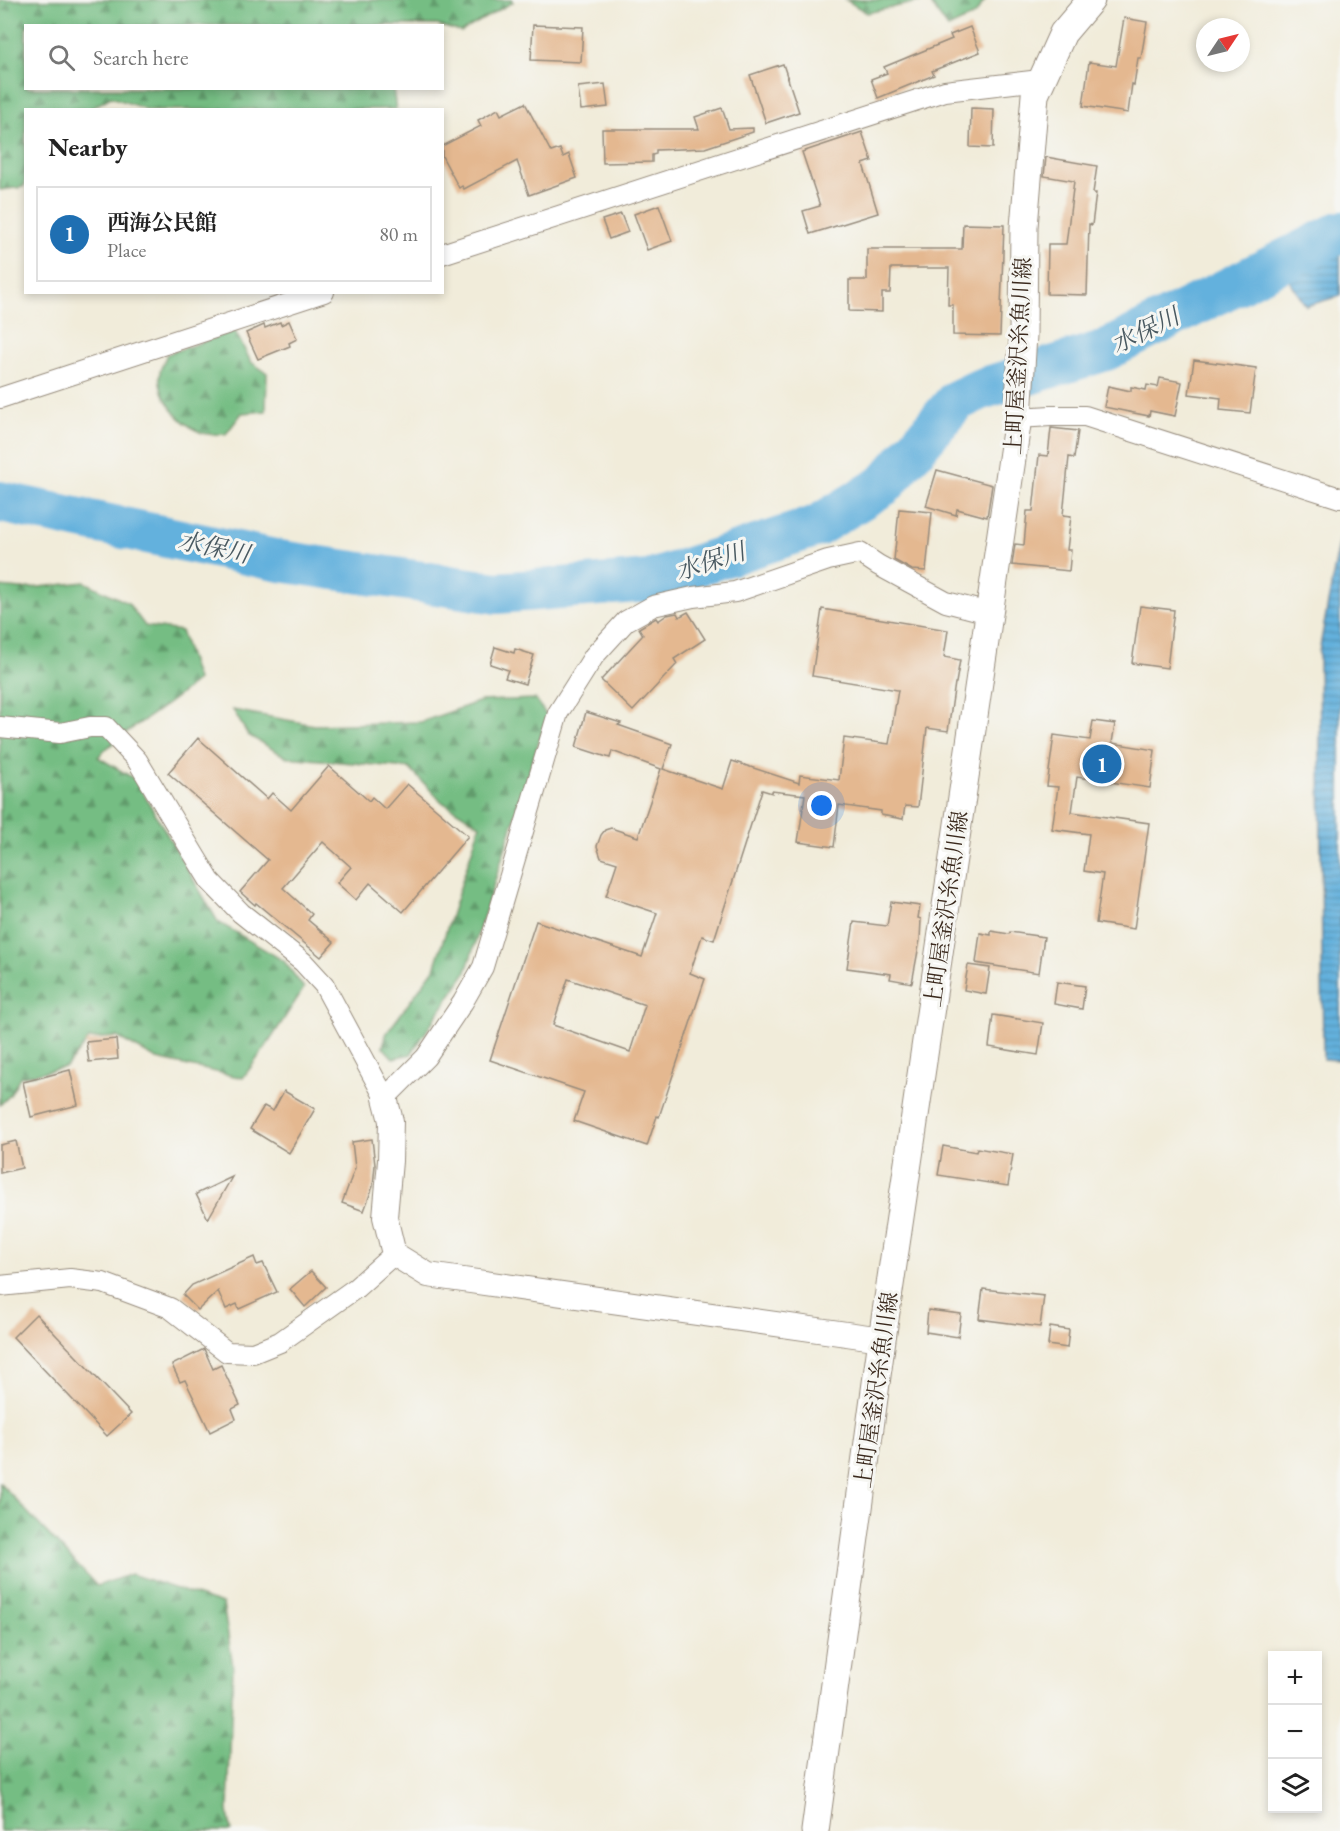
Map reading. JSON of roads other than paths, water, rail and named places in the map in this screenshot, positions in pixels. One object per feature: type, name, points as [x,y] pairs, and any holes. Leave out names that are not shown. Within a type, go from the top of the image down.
[{"type":"main road","name":"上町屋釜沢糸魚川線","points":[[815,1831],[882,1339],[1018,414],[1023,334],[1025,216],[1035,95],[1040,80],[1064,33],[1091,0]]},
{"type":"street","points":[[444,253],[945,91],[1040,80]]},
{"type":"street","points":[[0,398],[318,294]]},
{"type":"street","points":[[1018,414],[1085,416],[1340,498]]},
{"type":"street","points":[[385,1098],[426,1057],[463,1002],[483,967],[558,713],[594,656],[626,621],[653,606],[693,597],[735,592],[828,560],[860,553],[878,566],[946,602],[989,613]]},
{"type":"street","points":[[0,727],[60,733],[90,727],[106,727],[136,760],[210,881],[241,913],[303,962],[324,985],[385,1098],[391,1121],[385,1217],[394,1254],[428,1275],[882,1339]]},
{"type":"street","points":[[0,1286],[70,1279],[103,1283],[170,1308],[227,1352],[253,1353],[280,1342],[290,1335],[356,1288],[394,1254]]},
{"type":"water","points":[[1340,215],[1340,296],[1306,306],[1269,251]]},
{"type":"water","points":[[1340,538],[1340,1060],[1323,1059],[1319,652]]},
{"type":"waterway","name":"水保川","points":[[0,502],[280,561],[497,593],[649,581],[817,526],[884,485],[956,401],[981,389],[1106,350],[1340,232]]},
{"type":"place","name":"西海公民館","points":[[1102,764]]}]
